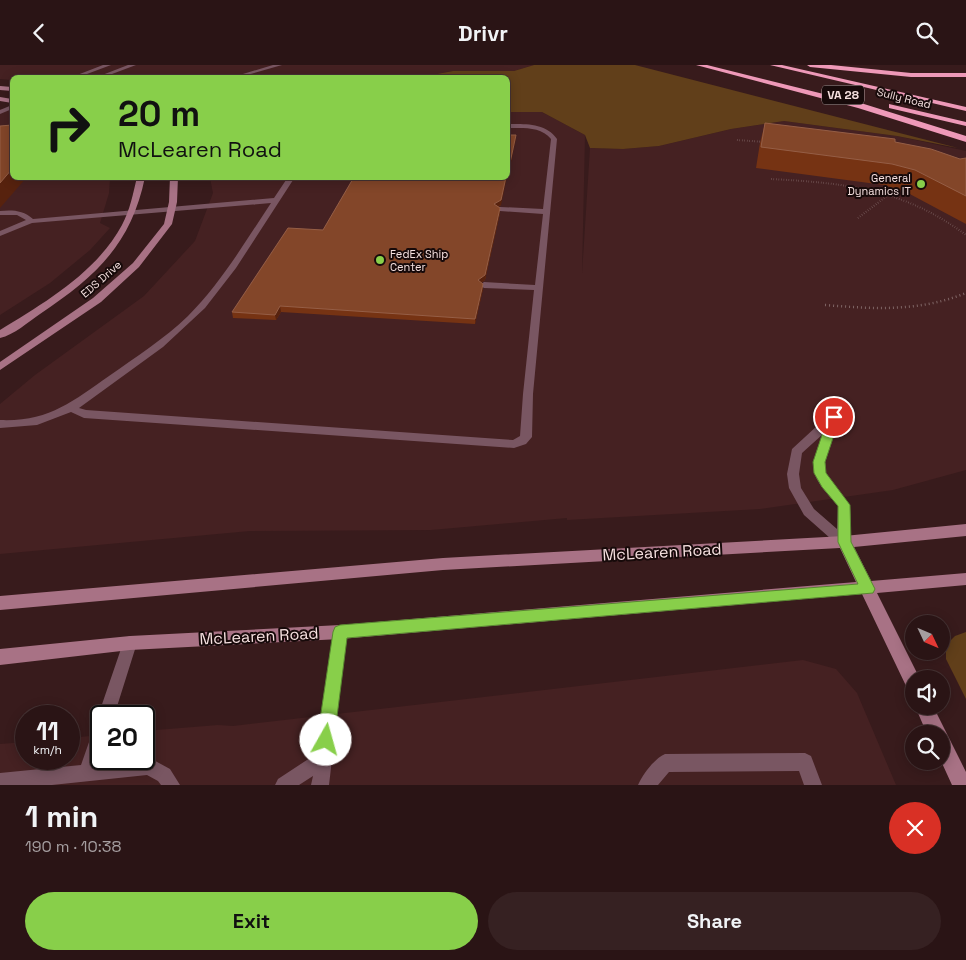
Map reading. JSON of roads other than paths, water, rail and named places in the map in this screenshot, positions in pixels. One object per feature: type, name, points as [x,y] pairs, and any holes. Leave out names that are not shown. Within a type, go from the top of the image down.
[{"type":"highway","points":[[699,65],[860,106],[966,139]]},
{"type":"highway","name":"Sully Road","points":[[720,65],[966,124]]},
{"type":"highway","name":"Sully Road","points":[[773,65],[966,109]]},
{"type":"highway","points":[[810,65],[911,75],[966,75]]},
{"type":"main road","name":"EDS Drive","points":[[0,335],[57,297],[91,268],[122,232],[132,212],[139,180]]},
{"type":"main road","name":"EDS Drive","points":[[0,367],[62,325],[113,287],[153,245],[168,224],[174,180]]},
{"type":"main road","name":"McLearen Road","points":[[0,603],[444,564],[844,542],[966,530]]},
{"type":"main road","points":[[844,542],[907,670]]},
{"type":"main road","name":"McLearen Road","points":[[0,657],[130,643],[340,632],[868,589],[966,579]]},
{"type":"main road","points":[[950,760],[962,785]]},
{"type":"street","points":[[80,75],[108,65]]},
{"type":"street","points":[[106,75],[133,65]]},
{"type":"lane","points":[[243,75],[279,65]]},
{"type":"lane","points":[[71,407],[84,414],[514,444],[522,441],[526,437],[538,288],[554,143],[552,135],[547,132],[528,126],[510,126]]},
{"type":"lane","points":[[0,424],[32,423],[49,418],[71,407],[125,370],[187,321],[226,274],[290,180]]},
{"type":"lane","points":[[0,234],[31,221],[276,200]]},
{"type":"lane","points":[[500,209],[546,211]]},
{"type":"lane","points":[[0,213],[16,212],[28,217],[31,221]]},
{"type":"lane","points":[[484,285],[538,288]]},
{"type":"lane","points":[[834,417],[819,462],[820,473],[826,484],[844,505],[844,542],[808,512],[795,488],[793,473],[796,452],[834,417]]},
{"type":"lane","points":[[320,785],[340,632]]},
{"type":"lane","points":[[110,705],[130,643]]},
{"type":"lane","points":[[284,785],[324,758]]},
{"type":"lane","points":[[647,785],[665,763],[805,762],[813,785]]},
{"type":"lane","points":[[87,773],[90,764]]},
{"type":"lane","points":[[0,782],[148,767],[164,775],[171,785]]},
{"type":"place","name":"General Dynamics IT","points":[[921,184]]},
{"type":"place","name":"FedEx Ship Center","points":[[380,260]]}]
